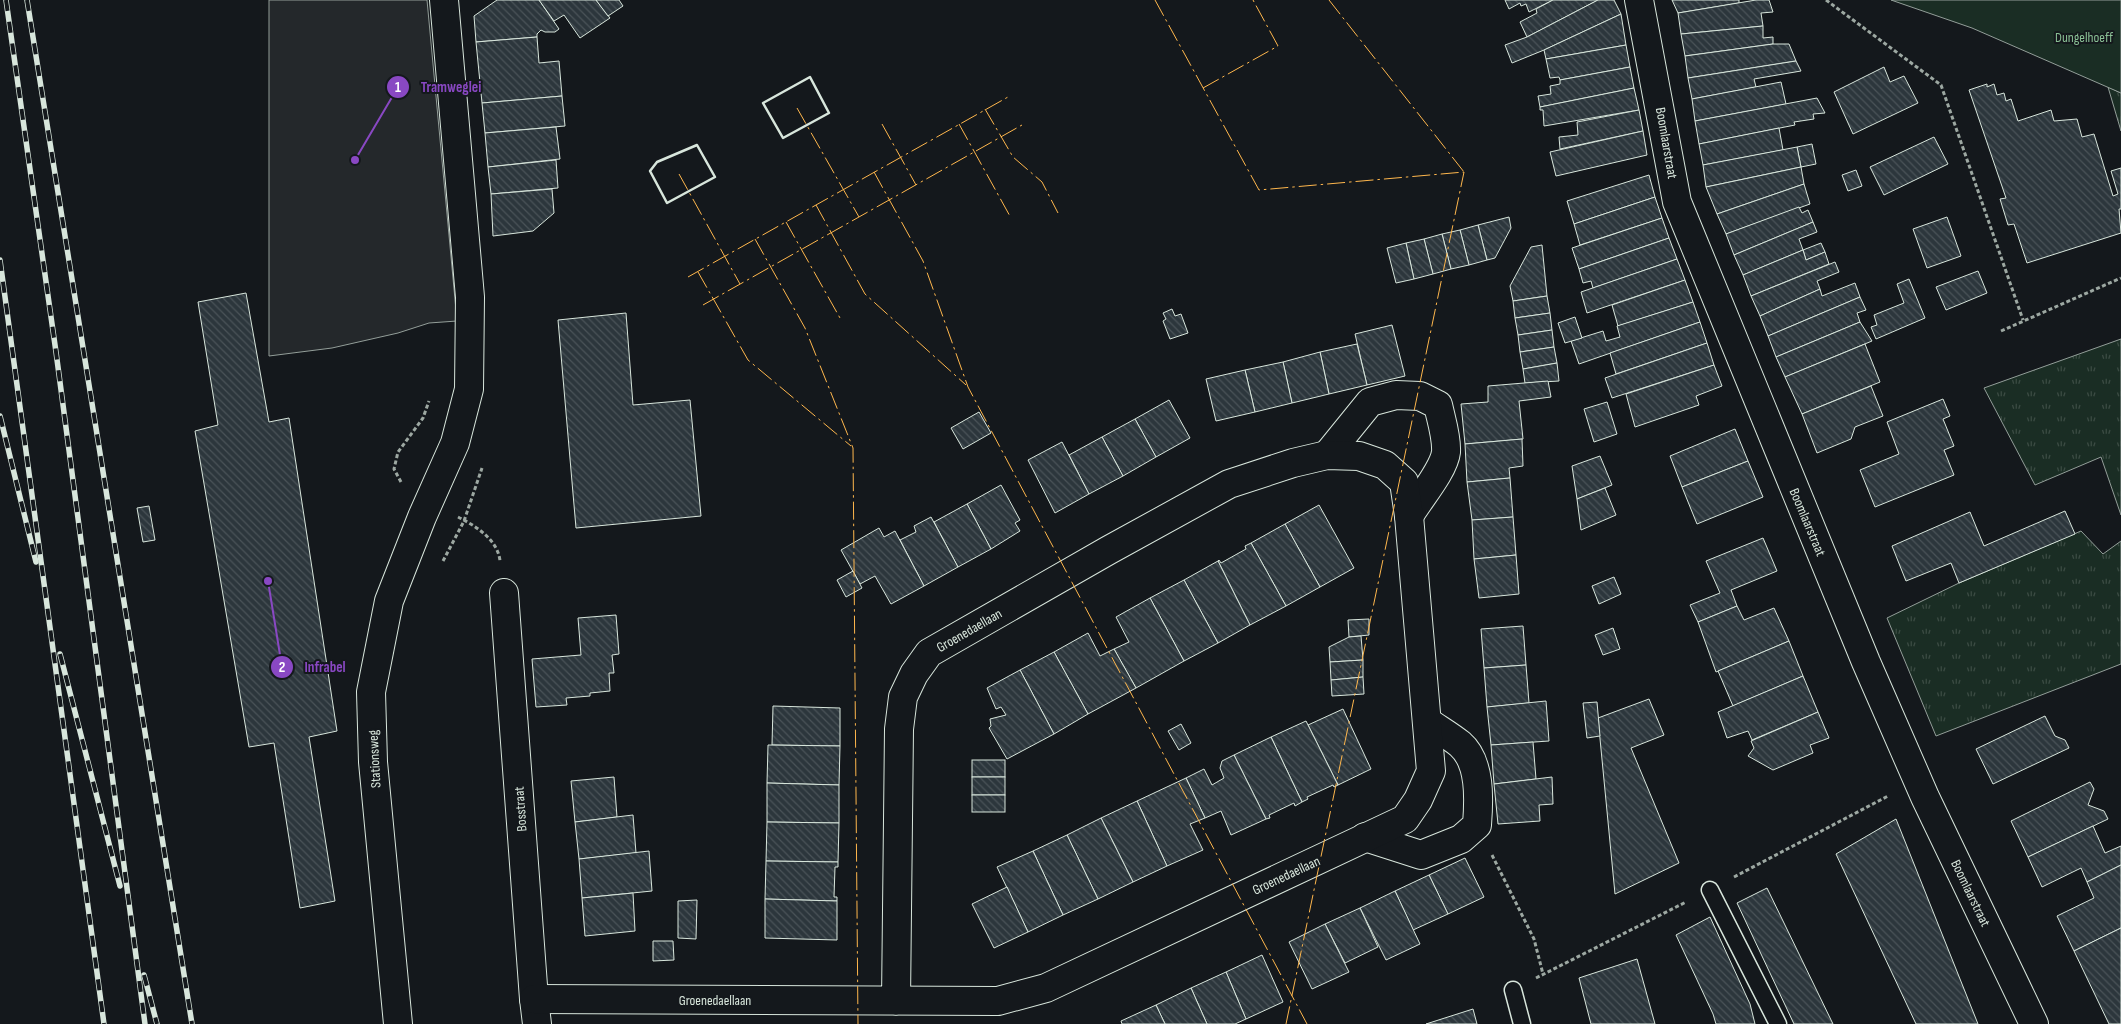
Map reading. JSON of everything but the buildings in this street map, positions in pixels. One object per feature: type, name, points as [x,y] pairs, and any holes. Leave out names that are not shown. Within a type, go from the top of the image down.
[{"type":"street","name":"Stationsweg","points":[[398,1024],[372,762],[371,692],[389,601],[455,443],[469,389],[470,297],[444,0]]},
{"type":"street","name":"Boomlaarstraat","points":[[1639,0],[1681,211],[1866,662],[1925,797],[2034,1024]]},
{"type":"street","points":[[1327,455],[1370,402],[1396,395],[1420,396],[1438,405],[1446,451],[1440,470],[1409,516]]},
{"type":"street","name":"Groenedaellaan","points":[[535,1012],[896,1001],[998,1002],[1046,988],[1405,819],[1418,800],[1431,771],[1409,516],[1404,482],[1385,465],[1359,456],[1327,455],[1293,463],[1229,484],[1100,555],[929,654],[914,674],[902,698],[899,729],[896,1001]]},
{"type":"street","name":"Bosstraat","points":[[504,594],[535,1012]]},
{"type":"street","points":[[1365,837],[1420,855],[1461,839],[1477,825],[1478,802],[1474,767],[1462,746],[1428,722]]},
{"type":"lane","points":[[1710,890],[1778,1024]]},
{"type":"lane","points":[[1513,990],[1522,1024]]},
{"type":"path","points":[[1826,0],[1941,85],[2023,320]]},
{"type":"path","points":[[2001,331],[2121,278]]},
{"type":"path","points":[[432,393],[423,418],[398,452],[394,469],[403,487],[429,503],[464,520],[491,540],[499,554],[504,594]]},
{"type":"path","points":[[442,562],[464,520]]},
{"type":"path","points":[[1477,825],[1534,939],[1543,974]]},
{"type":"green space","name":"Dungelhoeff","points":[[1891,0],[2121,0],[2121,93],[1972,28]]},
{"type":"green space","points":[[2108,87],[2121,93],[2121,131]]},
{"type":"green space","points":[[2121,339],[2121,515],[2101,457],[2035,485],[1984,388]]},
{"type":"green space","points":[[2081,531],[2103,554],[2121,541],[2121,664],[1936,736],[1887,618],[1959,583]]},
{"type":"shaded area","points":[[269,0],[427,0],[457,321],[429,323],[398,333],[332,348],[269,356]]},
{"type":"railway","points":[[6,0],[56,352],[145,1024]]},
{"type":"railway","points":[[27,0],[192,1024]]},
{"type":"railway","points":[[0,260],[104,1024]]},
{"type":"railway","points":[[0,416],[36,562]]},
{"type":"railway","points":[[60,654],[120,886]]},
{"type":"railway","points":[[144,975],[157,1024]]},
{"type":"wall","points":[[810,77],[829,113],[783,138],[763,103],[810,77]]},
{"type":"wall","points":[[697,145],[715,177],[667,203],[650,171],[657,162],[697,145]]},
{"type":"power","points":[[1155,0],[1259,190],[1464,172]]},
{"type":"power","points":[[1203,88],[1278,46],[1253,0]]},
{"type":"power","points":[[1329,0],[1464,172]]},
{"type":"power","points":[[688,277],[1008,97]]},
{"type":"power","points":[[797,108],[859,217]]},
{"type":"power","points":[[985,109],[1013,157],[1042,182],[1058,213]]},
{"type":"power","points":[[882,124],[916,185]]},
{"type":"power","points":[[959,124],[1011,218]]},
{"type":"power","points":[[703,305],[1022,125]]},
{"type":"power","points":[[874,172],[923,261],[968,387],[1307,1024]]},
{"type":"power","points":[[1286,1024],[1464,172]]},
{"type":"power","points":[[679,174],[740,284]]},
{"type":"power","points":[[816,205],[865,294],[966,385]]},
{"type":"power","points":[[786,222],[840,318]]},
{"type":"power","points":[[755,239],[805,328],[853,448],[858,1024]]},
{"type":"power","points":[[698,272],[748,360],[851,446]]},
{"type":"place","name":"Tramweglei","points":[[355,160]]},
{"type":"place","name":"Infrabel","points":[[268,581]]}]
